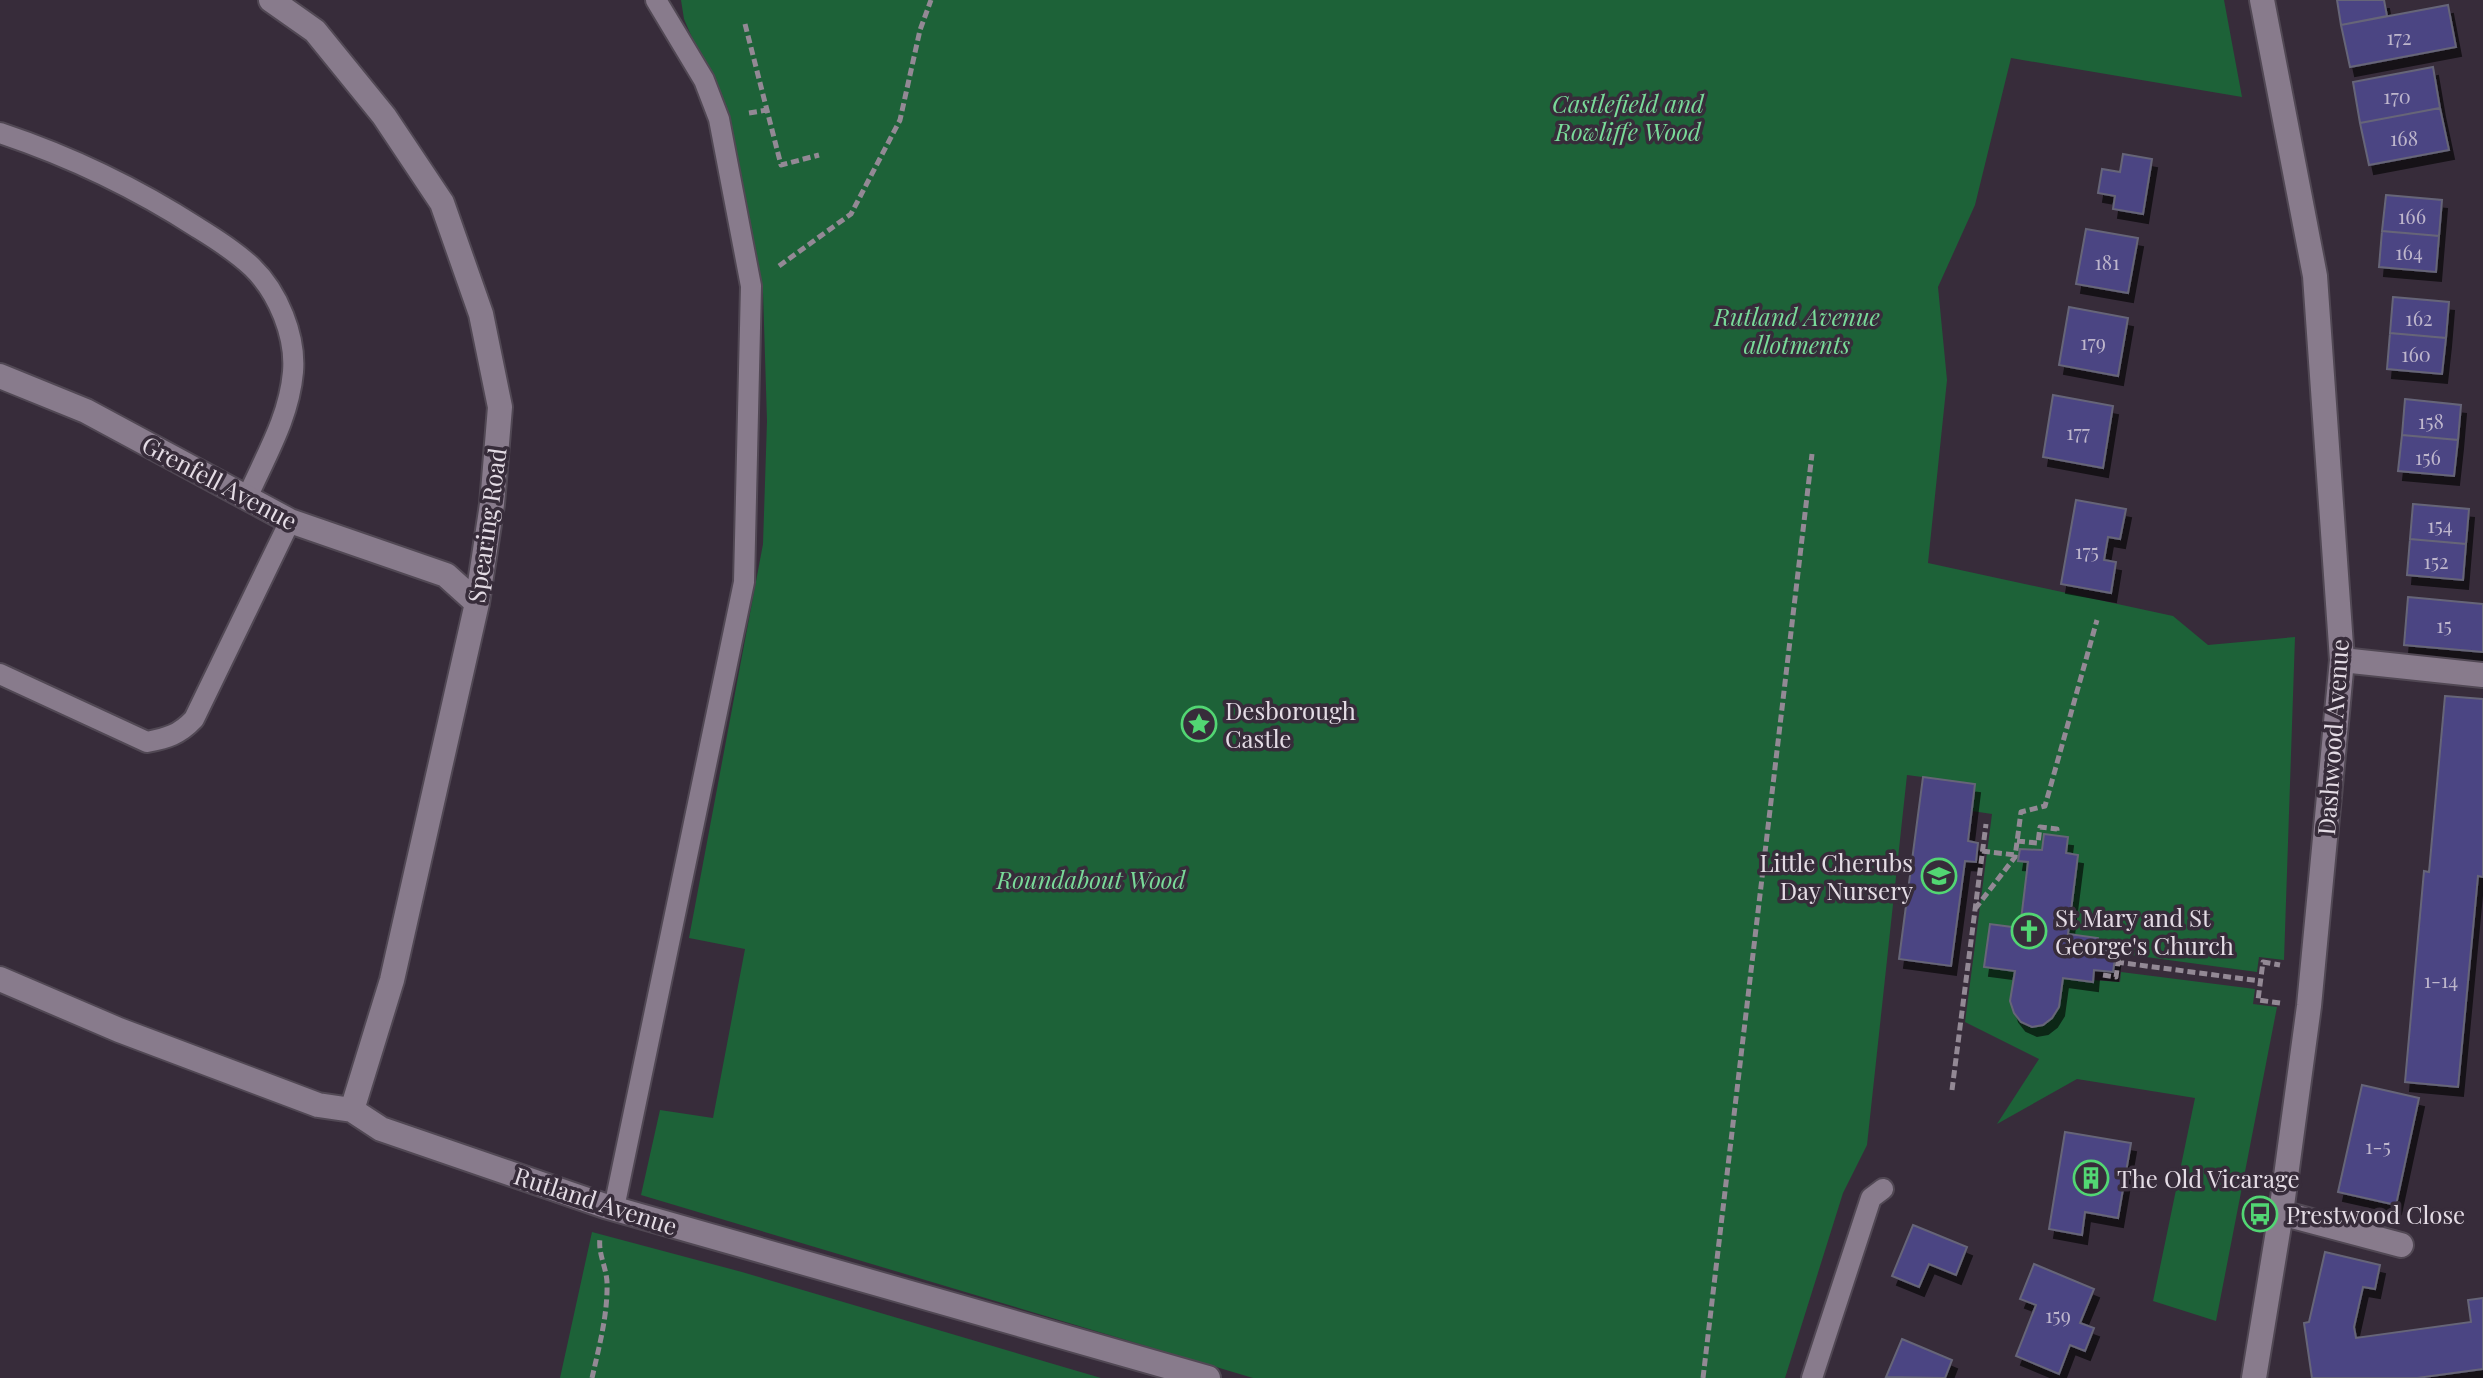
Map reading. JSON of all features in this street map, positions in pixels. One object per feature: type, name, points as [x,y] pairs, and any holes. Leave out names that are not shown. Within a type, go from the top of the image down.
[{"type":"street","name":"Spearing Road","points":[[271,0],[315,31],[392,128],[442,203],[481,314],[500,407],[492,504],[477,603],[392,980],[352,1110]]},
{"type":"street","name":"Dashwood Avenue","points":[[2254,1378],[2281,1213],[2313,969],[2342,660],[2315,276],[2262,0]]},
{"type":"street","name":"Grenfell Avenue","points":[[0,376],[86,411],[290,521],[446,575],[477,603]]},
{"type":"street","points":[[2342,660],[2483,675]]},
{"type":"street","name":"Rutland Avenue","points":[[0,979],[119,1030],[318,1105],[352,1110],[381,1129],[610,1207],[1208,1378]]},
{"type":"street","points":[[2281,1213],[2401,1245]]},
{"type":"lane","points":[[610,1207],[744,582],[751,286],[719,119],[704,80],[656,0]]},
{"type":"lane","points":[[0,133],[36,145],[119,182],[174,212],[253,268],[272,295],[290,335],[293,370],[286,412],[247,498]]},
{"type":"lane","points":[[0,674],[147,742],[182,732],[194,719],[290,521]]},
{"type":"lane","points":[[1812,1378],[1871,1198],[1883,1189]]},
{"type":"path","points":[[751,286],[851,214],[900,120],[920,30],[931,0]]},
{"type":"path","points":[[745,24],[781,165],[819,155]]},
{"type":"path","points":[[1703,1378],[1812,454]]},
{"type":"path","points":[[1975,909],[2015,855],[2021,812],[2045,806],[2097,620]]},
{"type":"path","points":[[1952,1090],[1986,824]]},
{"type":"path","points":[[2017,841],[2038,843],[2040,827],[2057,829],[2057,833]]},
{"type":"path","points":[[1982,851],[2015,855]]},
{"type":"path","points":[[2103,975],[2116,977],[2120,948],[2107,946]]},
{"type":"path","points":[[2117,962],[2260,981]]},
{"type":"path","points":[[2278,1002],[2258,1000],[2260,981],[2263,962],[2283,965]]},
{"type":"path","points":[[592,1378],[607,1295],[606,1270],[598,1250],[610,1207]]},
{"type":"green space","points":[[681,0],[2224,0],[2242,97],[2011,58],[1975,205],[1938,287],[1947,380],[1928,563],[2173,616],[2208,645],[2295,637],[2284,960],[2259,957],[2257,972],[2124,954],[2125,944],[2068,934],[2078,855],[2066,853],[2068,837],[2045,834],[2042,850],[2020,850],[2019,861],[2028,862],[2020,928],[1990,924],[1984,967],[2015,971],[2012,1004],[2015,1014],[2020,1022],[2033,1027],[2046,1021],[2057,1009],[2063,978],[2120,982],[2121,972],[2255,989],[2253,1004],[2277,1007],[2216,1321],[2153,1301],[2195,1098],[2077,1079],[1997,1124],[2039,1059],[1965,1022],[1992,814],[1972,811],[1975,784],[1907,775],[1867,1145],[1843,1193],[1785,1378],[1253,1378],[641,1195],[660,1110],[713,1118],[745,949],[689,938],[763,544],[767,421],[763,292],[725,114],[684,19]]},
{"type":"green space","points":[[592,1232],[742,1272],[1101,1378],[560,1378]]},
{"type":"building","points":[[2337,0],[2384,0],[2387,16],[2341,25]]},
{"type":"building","points":[[2448,5],[2456,47],[2350,67],[2341,25]]},
{"type":"building","points":[[2433,67],[2440,108],[2360,123],[2353,82]]},
{"type":"building","points":[[2440,108],[2449,150],[2369,165],[2360,123]]},
{"type":"building","points":[[2123,154],[2152,159],[2143,214],[2113,209],[2115,196],[2098,193],[2102,169],[2120,172]]},
{"type":"building","points":[[2386,195],[2442,200],[2439,236],[2382,231]]},
{"type":"building","points":[[2086,229],[2138,238],[2128,293],[2076,284]]},
{"type":"building","points":[[2382,231],[2439,236],[2436,272],[2379,267]]},
{"type":"building","points":[[2393,297],[2449,302],[2446,338],[2390,333]]},
{"type":"building","points":[[2069,307],[2128,318],[2118,376],[2059,365]]},
{"type":"building","points":[[2390,333],[2446,338],[2442,374],[2387,369]]},
{"type":"building","points":[[2053,395],[2113,406],[2103,468],[2043,457]]},
{"type":"building","points":[[2405,399],[2461,405],[2458,440],[2402,435]]},
{"type":"building","points":[[2402,435],[2458,440],[2454,476],[2398,471]]},
{"type":"building","points":[[2076,500],[2126,509],[2120,539],[2108,537],[2104,560],[2116,562],[2111,593],[2061,584]]},
{"type":"building","points":[[2413,504],[2469,509],[2466,544],[2410,539]]},
{"type":"building","points":[[2410,539],[2466,544],[2463,580],[2407,575]]},
{"type":"building","points":[[2408,597],[2483,604],[2483,652],[2404,645]]},
{"type":"building","points":[[2445,696],[2483,699],[2483,877],[2478,876],[2458,1087],[2405,1082],[2424,871],[2429,872]]},
{"type":"building","points":[[1923,777],[1975,784],[1968,841],[1978,843],[1976,862],[1965,861],[1951,966],[1899,959]]},
{"type":"building","name":"St Mary and St George's Church","points":[[2044,834],[2068,837],[2066,853],[2078,855],[2068,934],[2098,938],[2096,950],[2116,952],[2113,972],[2094,970],[2093,982],[2063,978],[2059,1007],[2043,1025],[2032,1027],[2021,1022],[2010,1001],[2015,971],[1984,967],[1990,924],[2020,928],[2028,862],[2018,861],[2020,849],[2042,850]]},
{"type":"building","points":[[2362,1085],[2419,1098],[2396,1205],[2338,1192]]},
{"type":"building","name":"The Old Vicarage","points":[[2065,1132],[2131,1143],[2118,1218],[2085,1212],[2082,1235],[2049,1229]]},
{"type":"building","points":[[1913,1225],[1967,1247],[1956,1275],[1929,1264],[1919,1287],[1892,1276]]},
{"type":"building","points":[[2325,1252],[2380,1265],[2375,1289],[2363,1287],[2354,1327],[2356,1338],[2471,1322],[2468,1300],[2483,1298],[2483,1369],[2417,1378],[2312,1378],[2304,1323],[2309,1322]]},
{"type":"building","points":[[2034,1264],[2094,1289],[2080,1323],[2094,1328],[2085,1351],[2070,1345],[2059,1374],[2016,1356],[2036,1305],[2020,1299]]},
{"type":"building","points":[[1902,1339],[1952,1360],[1945,1378],[1886,1377]]},
{"type":"place","name":"Desborough Castle","points":[[1199,724]]},
{"type":"place","name":"Little Cherubs Day Nursery","points":[[1939,876]]},
{"type":"place","name":"St Mary and St George's Church","points":[[2029,931]]},
{"type":"place","name":"The Old Vicarage","points":[[2091,1178]]},
{"type":"place","name":"Prestwood Close","points":[[2260,1214]]},
{"type":"park label","name":"Castlefield and Rowliffe Wood","points":[[1628,117]]},
{"type":"park label","name":"Rutland Avenue allotments","points":[[1797,330]]},
{"type":"park label","name":"Roundabout Wood","points":[[1091,879]]}]
